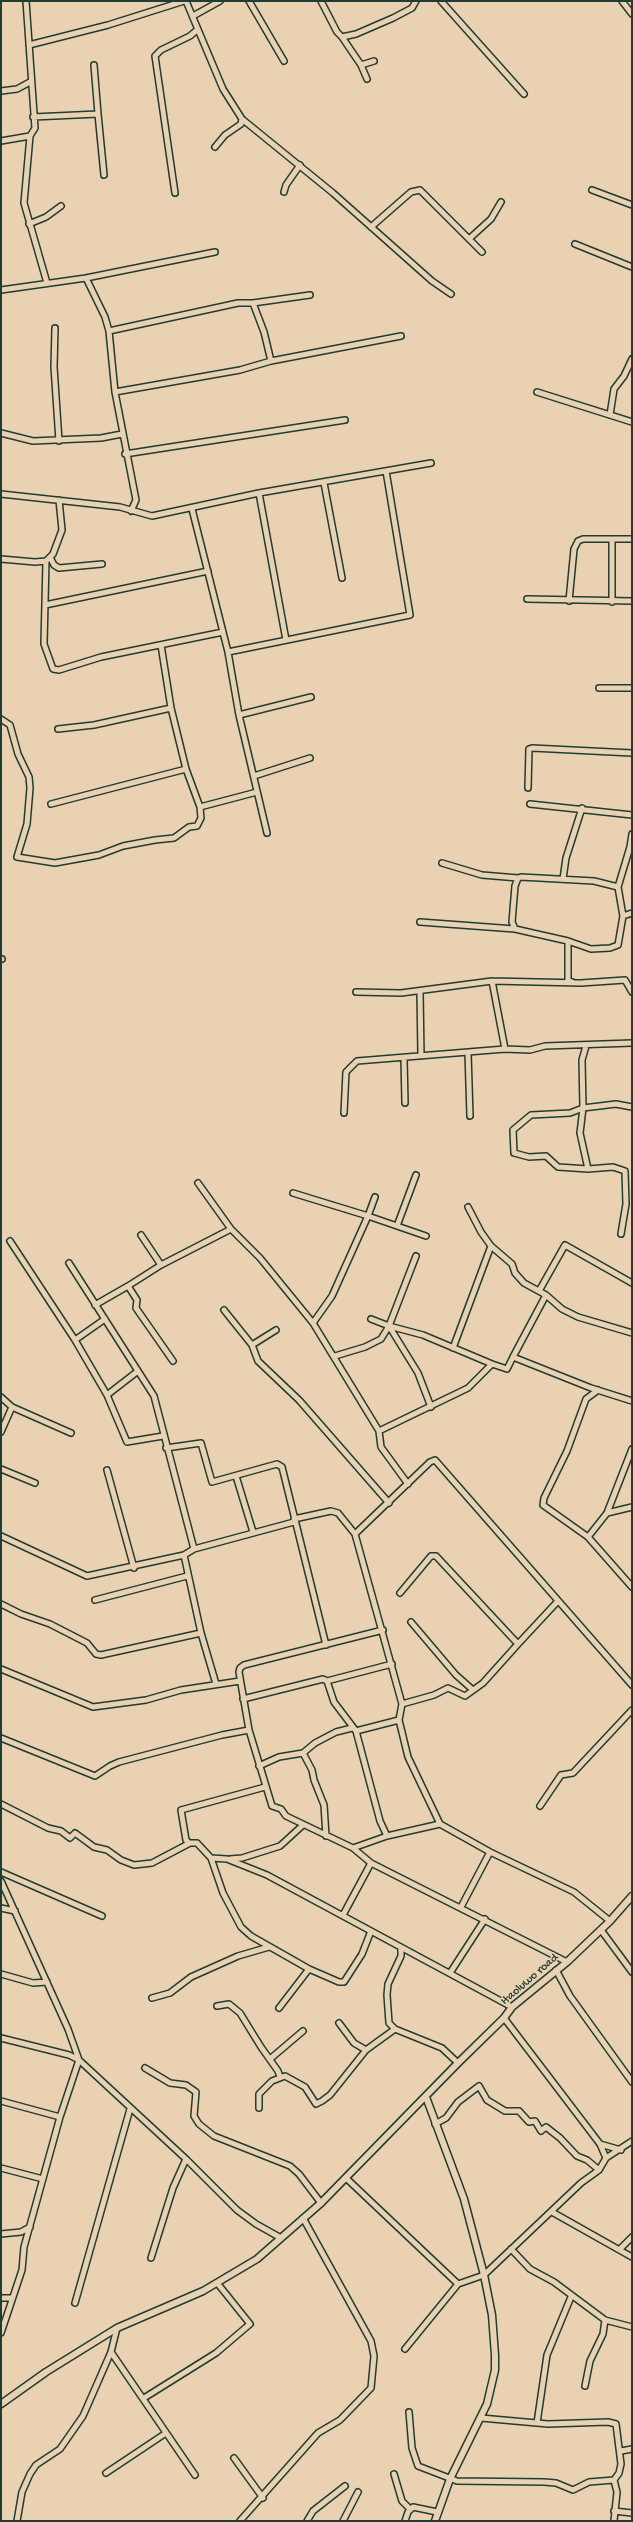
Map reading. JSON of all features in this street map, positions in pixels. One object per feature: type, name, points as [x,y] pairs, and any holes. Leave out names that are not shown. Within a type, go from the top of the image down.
[{"type":"street","points":[[26,1],[30,82],[35,128],[30,136],[24,189],[24,203],[47,283]]},
{"type":"street","points":[[29,45],[108,24],[185,1],[193,16],[197,30],[223,89],[242,119],[300,165],[432,281],[451,294]]},
{"type":"street","points":[[193,16],[220,1]]},
{"type":"street","points":[[249,1],[284,61]]},
{"type":"street","points":[[321,1],[337,32],[361,65],[360,68],[366,79]]},
{"type":"street","points":[[342,37],[356,34],[393,18],[412,8],[416,1]]},
{"type":"street","points":[[442,1],[524,94]]},
{"type":"street","points":[[622,1],[632,14]]},
{"type":"street","points":[[175,193],[155,56],[161,50],[190,36],[197,30]]},
{"type":"street","points":[[361,65],[374,61]]},
{"type":"street","points":[[94,65],[104,175]]},
{"type":"street","points":[[1,91],[17,89],[30,82]]},
{"type":"street","points":[[33,117],[98,114]]},
{"type":"street","points":[[215,147],[225,135],[236,129],[241,124],[242,119]]},
{"type":"street","points":[[1,141],[30,136]]},
{"type":"street","points":[[284,192],[286,185],[300,165]]},
{"type":"street","points":[[371,227],[411,192],[420,190],[482,252]]},
{"type":"street","points":[[592,190],[632,205]]},
{"type":"street","points":[[470,239],[491,218],[502,202]]},
{"type":"street","points":[[29,224],[46,217],[61,206]]},
{"type":"street","points":[[575,244],[632,267]]},
{"type":"street","points":[[1,290],[86,278],[215,252]]},
{"type":"street","points":[[86,278],[105,317],[109,331],[115,392],[136,500],[131,511]]},
{"type":"street","points":[[109,331],[238,303],[253,303],[310,295]]},
{"type":"street","points":[[253,303],[264,332],[271,361]]},
{"type":"street","points":[[55,328],[54,367],[59,441]]},
{"type":"street","points":[[115,392],[240,370],[271,361],[401,336]]},
{"type":"street","points":[[610,415],[614,389],[622,380],[632,359]]},
{"type":"street","points":[[537,392],[632,422]]},
{"type":"street","points":[[126,454],[345,420]]},
{"type":"street","points":[[1,433],[24,440],[59,441],[122,434]]},
{"type":"street","points":[[1,494],[120,507],[152,516],[259,494],[431,462]]},
{"type":"street","points":[[228,652],[410,615],[386,471]]},
{"type":"street","points":[[324,483],[342,578]]},
{"type":"street","points":[[259,494],[286,640]]},
{"type":"street","points":[[59,500],[62,530],[59,542],[48,559],[44,644],[49,663],[56,670],[101,657],[223,632]]},
{"type":"street","points":[[192,509],[228,652],[239,715],[267,833]]},
{"type":"street","points":[[569,601],[574,549],[578,541],[583,539],[632,539]]},
{"type":"street","points":[[612,539],[612,602]]},
{"type":"street","points":[[1,558],[35,562],[48,559]]},
{"type":"street","points":[[48,559],[59,568],[102,564]]},
{"type":"street","points":[[45,605],[208,571]]},
{"type":"street","points":[[526,599],[612,602],[632,601]]},
{"type":"street","points":[[1,718],[10,725],[18,754],[29,777],[30,788],[27,824],[17,857],[55,863],[100,855],[123,846],[174,838],[189,827],[197,826],[201,818],[200,807],[186,769],[171,708],[161,645]]},
{"type":"street","points":[[599,688],[632,688]]},
{"type":"street","points":[[239,715],[311,698]]},
{"type":"street","points":[[58,729],[94,725],[171,708]]},
{"type":"street","points":[[528,788],[529,749],[632,753]]},
{"type":"street","points":[[254,776],[310,758]]},
{"type":"street","points":[[51,804],[186,769]]},
{"type":"street","points":[[200,807],[257,792]]},
{"type":"street","points":[[530,804],[582,808],[632,815]]},
{"type":"street","points":[[563,879],[566,858],[582,808]]},
{"type":"street","points":[[420,922],[515,929],[568,941],[591,949],[610,948],[618,945],[622,916],[618,887],[631,846],[632,834]]},
{"type":"street","points":[[442,864],[468,873],[518,878],[526,876],[594,881],[618,887]]},
{"type":"street","points":[[515,929],[512,922],[518,878]]},
{"type":"street","points":[[622,916],[632,913]]},
{"type":"street","points":[[568,941],[568,981],[581,984]]},
{"type":"street","points":[[356,992],[401,993],[492,981],[581,984],[625,980],[632,992]]},
{"type":"street","points":[[492,981],[505,1050]]},
{"type":"street","points":[[420,991],[421,1056]]},
{"type":"street","points":[[344,1113],[346,1072],[357,1061],[505,1050],[632,1043]]},
{"type":"street","points":[[586,1046],[582,1060],[583,1108],[580,1133],[588,1169]]},
{"type":"street","points":[[468,1053],[470,1116]]},
{"type":"street","points":[[404,1058],[405,1103]]},
{"type":"street","points":[[621,1234],[626,1204],[626,1171],[613,1167],[588,1169],[558,1167],[546,1156],[529,1156],[514,1153],[513,1130],[531,1115],[570,1113],[583,1108],[616,1104],[632,1107]]},
{"type":"street","points":[[397,1226],[416,1176]]},
{"type":"street","points":[[198,1183],[231,1229],[260,1258],[313,1323],[335,1356],[379,1431],[381,1447],[408,1484]]},
{"type":"street","points":[[293,1193],[426,1236]]},
{"type":"street","points":[[313,1323],[332,1296],[375,1197]]},
{"type":"street","points":[[468,1207],[491,1246],[512,1264],[515,1273],[524,1283],[546,1295],[562,1309],[578,1317],[632,1333]]},
{"type":"street","points":[[95,1304],[128,1286],[161,1265],[231,1229]]},
{"type":"street","points":[[141,1235],[161,1265]]},
{"type":"street","points":[[10,1241],[75,1340],[107,1395],[127,1442],[163,1436]]},
{"type":"street","points":[[453,1348],[491,1246]]},
{"type":"street","points":[[539,1291],[565,1246],[632,1283]]},
{"type":"street","points":[[335,1356],[365,1347],[381,1339],[389,1326],[416,1256]]},
{"type":"street","points":[[69,1263],[154,1396],[166,1448],[194,1549]]},
{"type":"street","points":[[128,1286],[137,1300],[136,1308],[173,1361]]},
{"type":"street","points":[[371,1318],[389,1326],[423,1335],[507,1369],[546,1295]]},
{"type":"street","points":[[224,1310],[252,1345],[258,1361],[299,1400],[389,1504]]},
{"type":"street","points":[[75,1340],[105,1319]]},
{"type":"street","points":[[389,1326],[418,1373],[431,1407]]},
{"type":"street","points":[[252,1345],[276,1330]]},
{"type":"street","points":[[513,1357],[598,1390],[632,1401]]},
{"type":"street","points":[[379,1431],[468,1388],[492,1364]]},
{"type":"street","points":[[107,1395],[138,1370]]},
{"type":"street","points":[[598,1390],[586,1399],[567,1451],[544,1498],[543,1505],[588,1537],[632,1587]]},
{"type":"street","points":[[1,1397],[12,1407],[71,1433]]},
{"type":"street","points":[[1,1432],[12,1407]]},
{"type":"street","points":[[166,1448],[198,1442],[201,1443],[212,1482],[280,1465],[288,1487],[294,1521],[326,1645]]},
{"type":"street","points":[[588,1537],[607,1513],[632,1449]]},
{"type":"street","points":[[355,1534],[389,1504],[430,1462],[434,1460],[439,1462],[632,1685]]},
{"type":"street","points":[[1,1469],[35,1483]]},
{"type":"street","points":[[107,1470],[134,1568]]},
{"type":"street","points":[[236,1476],[253,1532]]},
{"type":"street","points":[[607,1513],[632,1507]]},
{"type":"street","points":[[1,1536],[87,1576],[134,1568],[184,1555],[194,1549],[332,1510],[338,1513],[355,1534],[383,1630],[402,1704],[399,1720],[408,1757],[440,1824],[490,1852],[574,1892],[610,1921]]},
{"type":"street","points":[[184,1555],[187,1576],[200,1633],[216,1684]]},
{"type":"street","points":[[400,1593],[431,1556],[436,1556],[518,1644]]},
{"type":"street","points":[[95,1600],[187,1576]]},
{"type":"street","points":[[402,1704],[434,1695],[448,1688],[465,1696],[483,1683],[558,1600]]},
{"type":"street","points":[[1,1604],[25,1616],[50,1624],[87,1643],[96,1654],[101,1656],[200,1633]]},
{"type":"street","points":[[411,1622],[456,1675],[473,1690]]},
{"type":"street","points":[[383,1630],[244,1665],[239,1672],[249,1730],[272,1806],[303,1825],[353,1848],[371,1862],[567,1962]]},
{"type":"street","points":[[243,1699],[323,1679],[328,1681],[392,1664]]},
{"type":"street","points":[[1,1669],[93,1707],[146,1700],[216,1684],[240,1681]]},
{"type":"street","points":[[328,1681],[334,1702],[354,1729],[380,1821],[387,1836]]},
{"type":"street","points":[[540,1806],[561,1776],[573,1773],[632,1710]]},
{"type":"street","points":[[259,1766],[279,1757],[303,1754],[315,1743],[336,1732],[399,1720]]},
{"type":"street","points":[[1,1738],[96,1776],[110,1766],[119,1762],[222,1735],[249,1730]]},
{"type":"street","points":[[303,1754],[312,1770],[314,1780],[324,1805],[326,1836]]},
{"type":"street","points":[[189,1843],[185,1836],[181,1810],[265,1787]]},
{"type":"street","points":[[1,1804],[48,1828],[60,1830],[70,1838],[75,1833],[94,1847],[107,1850],[121,1860],[134,1865],[152,1863],[190,1844],[189,1843],[196,1843],[211,1858],[223,1893],[241,1928],[269,1947],[309,1969],[339,1982],[344,1982],[362,1954],[371,1930]]},
{"type":"street","points":[[353,1848],[387,1836],[440,1824]]},
{"type":"street","points":[[211,1858],[242,1858],[280,1846],[303,1825]]},
{"type":"street","points":[[461,1907],[490,1852]]},
{"type":"street","points":[[227,1859],[267,1875],[512,2007]]},
{"type":"street","points":[[343,1915],[371,1862]]},
{"type":"street","points":[[1,1872],[102,1916]]},
{"type":"street","points":[[1,1881],[74,2041],[79,2060],[60,2117],[24,2247],[22,2270],[1,2333]]},
{"type":"street","name":"Itaoluwo road","points":[[1,2404],[52,2368],[117,2328],[218,2284],[257,2258],[321,2203],[504,2018],[512,2007],[567,1962],[610,1921],[632,1896]]},
{"type":"street","points":[[1,1908],[15,1911]]},
{"type":"street","points":[[450,1973],[485,1919]]},
{"type":"street","points":[[601,1930],[632,1972]]},
{"type":"street","points":[[152,1998],[170,1993],[191,1977],[238,1956],[269,1947]]},
{"type":"street","points":[[401,1948],[401,1956],[388,1984],[387,1995],[389,2022],[395,2029],[442,2048],[458,2063]]},
{"type":"street","points":[[279,2008],[309,1969]]},
{"type":"street","points":[[556,1970],[570,1996],[632,2082]]},
{"type":"street","points":[[1,1974],[33,1983],[47,1982]]},
{"type":"street","points":[[217,2006],[229,2004],[240,2013],[280,2077]]},
{"type":"street","points":[[504,2018],[600,2144],[606,2158]]},
{"type":"street","points":[[339,2023],[354,2044],[366,2050]]},
{"type":"street","points":[[258,2108],[259,2094],[272,2081],[285,2076],[305,2087],[316,2104],[330,2095],[366,2050],[395,2029]]},
{"type":"street","points":[[270,2059],[303,2031]]},
{"type":"street","points":[[1,2038],[69,2055],[79,2060],[130,2109],[186,2159],[237,2210],[256,2224],[281,2238]]},
{"type":"street","points":[[145,2068],[170,2083],[186,2085],[196,2092],[194,2116],[198,2124],[214,2136],[290,2166],[299,2174],[321,2203]]},
{"type":"street","points":[[435,2124],[446,2118],[458,2102],[479,2086],[487,2100],[505,2111],[519,2111],[529,2122],[535,2121],[541,2131],[546,2127],[560,2138],[577,2156],[587,2160],[599,2170]]},
{"type":"street","points":[[426,2097],[464,2199],[484,2275],[493,2322],[495,2363],[492,2386],[481,2418],[450,2479],[435,2521]]},
{"type":"street","points":[[1,2101],[60,2117]]},
{"type":"street","points":[[75,2303],[130,2109]]},
{"type":"street","points":[[404,2349],[458,2284],[484,2275],[581,2183],[599,2170],[606,2158],[621,2150],[632,2141]]},
{"type":"street","points":[[600,2144],[621,2150]]},
{"type":"street","points":[[151,2258],[173,2188],[186,2159]]},
{"type":"street","points":[[1,2168],[43,2179]]},
{"type":"street","points":[[346,2178],[458,2284]]},
{"type":"street","points":[[552,2212],[632,2257]]},
{"type":"street","points":[[240,2521],[263,2498],[318,2433],[340,2420],[371,2388],[374,2356],[370,2341],[303,2218]]},
{"type":"street","points":[[1,2234],[21,2232],[30,2227]]},
{"type":"street","points":[[620,2249],[632,2237]]},
{"type":"street","points":[[511,2249],[530,2269],[554,2282],[571,2297],[605,2320],[632,2327]]},
{"type":"street","points":[[144,2398],[216,2353],[250,2324],[218,2284]]},
{"type":"street","points":[[536,2423],[547,2354],[571,2297]]},
{"type":"street","points":[[1,2298],[12,2298]]},
{"type":"street","points":[[586,2386],[590,2361],[603,2334],[605,2320]]},
{"type":"street","points":[[16,2521],[22,2492],[30,2474],[36,2465],[60,2449],[83,2416],[111,2352],[117,2328]]},
{"type":"street","points":[[111,2352],[144,2398],[195,2475]]},
{"type":"street","points":[[409,2412],[412,2448],[418,2466],[450,2479],[463,2482],[556,2483],[573,2490],[589,2482],[614,2480]]},
{"type":"street","points":[[481,2418],[536,2423],[616,2424],[621,2451],[620,2470],[614,2480],[617,2492],[614,2521]]},
{"type":"street","points":[[106,2473],[166,2433]]},
{"type":"street","points":[[621,2451],[632,2449]]},
{"type":"street","points":[[234,2458],[263,2498]]},
{"type":"street","points":[[394,2474],[402,2501],[410,2509]]},
{"type":"street","points":[[307,2521],[313,2511],[345,2486]]},
{"type":"street","points":[[344,2521],[358,2492]]},
{"type":"street","points":[[410,2509],[417,2507],[437,2512]]},
{"type":"street","points":[[405,2521],[410,2509]]},
{"type":"street","points":[[614,2511],[632,2513]]}]
